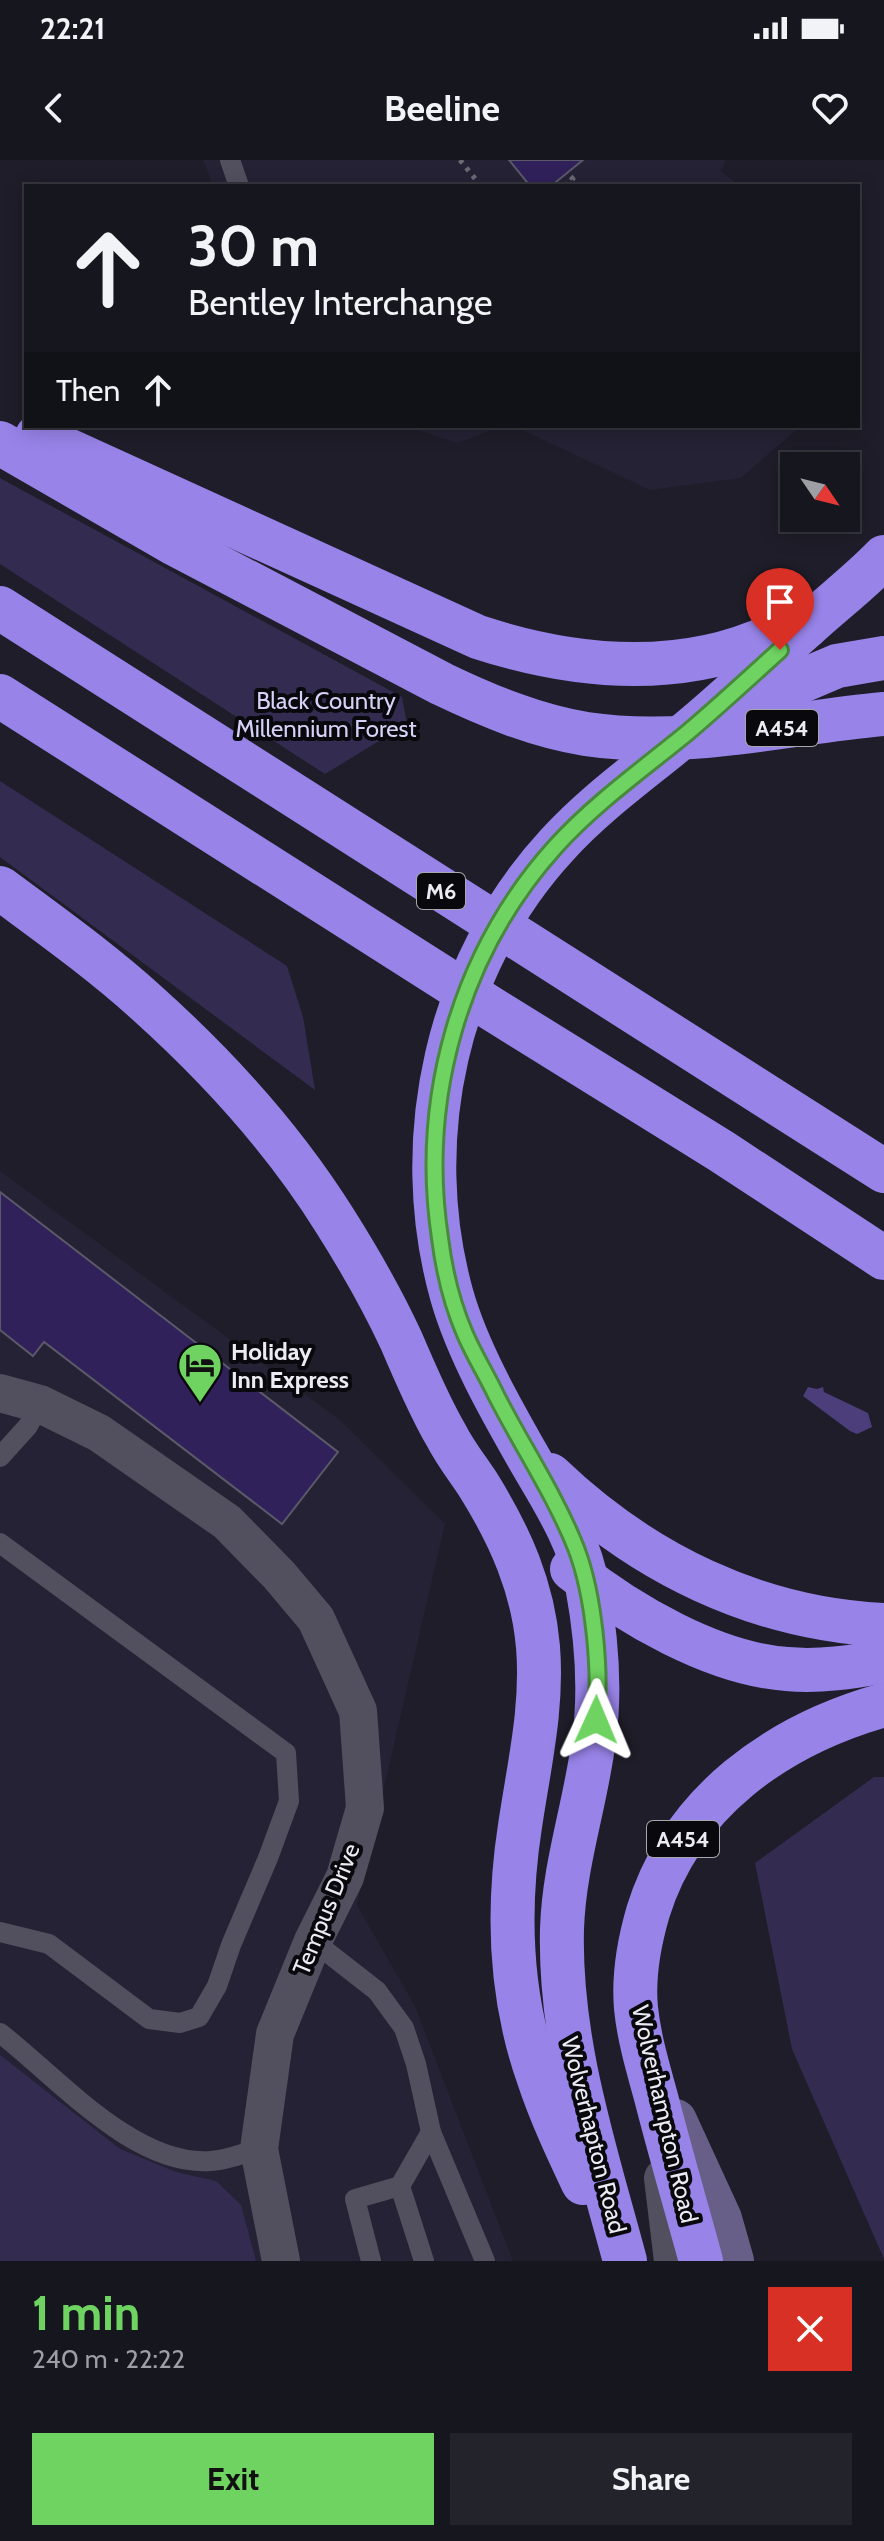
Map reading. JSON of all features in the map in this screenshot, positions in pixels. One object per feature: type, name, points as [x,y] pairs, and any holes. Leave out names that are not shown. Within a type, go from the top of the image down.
[{"type":"highway","points":[[0,419],[478,637],[535,654],[606,664],[716,656],[779,632],[847,590]]},
{"type":"highway","points":[[0,443],[173,543],[481,702],[544,724],[583,733],[641,739],[685,734],[802,679],[837,666],[884,658]]},
{"type":"highway","name":"A454","points":[[587,1581],[560,1512],[464,1333],[442,1256],[434,1189],[434,1157],[444,1070],[456,1024],[475,971],[502,919],[537,868],[578,823],[685,734],[884,557]]},
{"type":"highway","name":"M6","points":[[0,608],[884,1171]]},
{"type":"highway","points":[[0,696],[721,1151],[884,1258]]},
{"type":"highway","name":"A454","points":[[685,734],[884,714]]},
{"type":"highway","points":[[0,888],[148,1003],[225,1082],[286,1151],[332,1217],[367,1275],[447,1438],[510,1540],[527,1581],[539,1650],[538,1720],[520,1826],[511,1906],[521,2007],[537,2075],[556,2124],[622,2261]]},
{"type":"highway","name":"A454","points":[[521,1444],[555,1479],[615,1530],[693,1577],[743,1598],[793,1613],[884,1625]]},
{"type":"highway","points":[[481,1489],[587,1581],[636,1613],[690,1642],[784,1669],[826,1670],[884,1661]]},
{"type":"highway","name":"Wolverhapton Road","points":[[587,1581],[598,1700],[594,1740],[565,1892],[563,1978],[573,2062],[622,2261]]},
{"type":"highway","name":"Wolverhampton Road","points":[[701,2261],[636,2009],[638,1953],[652,1899],[662,1874],[687,1833],[702,1811],[723,1791],[770,1754],[825,1724],[884,1705]]},
{"type":"street","name":"Tempus Drive","points":[[0,1393],[40,1404],[99,1433],[227,1522],[279,1575],[316,1619],[358,1711],[365,1808],[345,1877],[313,1941],[275,2034],[259,2149],[281,2261]]},
{"type":"street","points":[[649,2068],[673,2261]]},
{"type":"street","points":[[649,2068],[720,2219],[732,2261]]},
{"type":"lane","points":[[230,160],[238,184]]},
{"type":"lane","points":[[0,1457],[28,1426],[40,1404]]},
{"type":"lane","points":[[0,1543],[286,1753],[289,1801],[217,1986],[199,2017],[180,2023],[149,2019],[49,1944],[0,1932]]},
{"type":"lane","points":[[313,1941],[377,1991],[404,2028],[416,2064],[431,2132],[485,2261]]},
{"type":"lane","points":[[0,2033],[108,2125],[166,2155],[210,2161],[259,2149]]},
{"type":"lane","points":[[371,2261],[355,2199],[400,2186],[431,2132]]},
{"type":"lane","points":[[400,2186],[424,2261]]},
{"type":"path","points":[[460,160],[479,184]]},
{"type":"path","points":[[567,173],[573,179],[567,184]]},
{"type":"shaded area","points":[[203,160],[726,160],[721,171],[737,184],[212,184]]},
{"type":"shaded area","points":[[411,428],[497,428],[457,443]]},
{"type":"shaded area","points":[[518,428],[799,428],[741,478],[650,490]]},
{"type":"shaded area","points":[[0,1171],[340,1420],[445,1524],[357,1905],[415,2006],[513,2261],[0,2261]]},
{"type":"shaded area","points":[[808,1387],[823,1387],[824,1392],[868,1413],[872,1427],[857,1434],[850,1431],[803,1396]]},
{"type":"green space","name":"Black Country Millennium Forest","points":[[0,478],[402,697],[407,724],[325,774],[0,564]]},
{"type":"green space","points":[[0,781],[287,966],[303,1017],[315,1090],[0,857]]},
{"type":"green space","points":[[874,1777],[884,1777],[884,2259],[792,2049],[755,1863]]},
{"type":"green space","points":[[0,2055],[120,2149],[176,2172],[216,2181],[241,2205],[256,2261],[0,2261]]},
{"type":"building","points":[[509,160],[583,160],[553,184],[528,184]]},
{"type":"building","name":"Holiday Inn Express","points":[[0,1192],[338,1452],[282,1524],[44,1342],[33,1356],[0,1330]]},
{"type":"place","name":"Holiday Inn Express","points":[[200,1404]]},
{"type":"route","points":[[596,1720],[596,1666],[587,1581],[577,1549],[464,1333],[452,1296],[442,1256],[434,1189],[439,1097],[449,1047],[475,971],[502,919],[537,868],[578,823],[780,650]]}]
